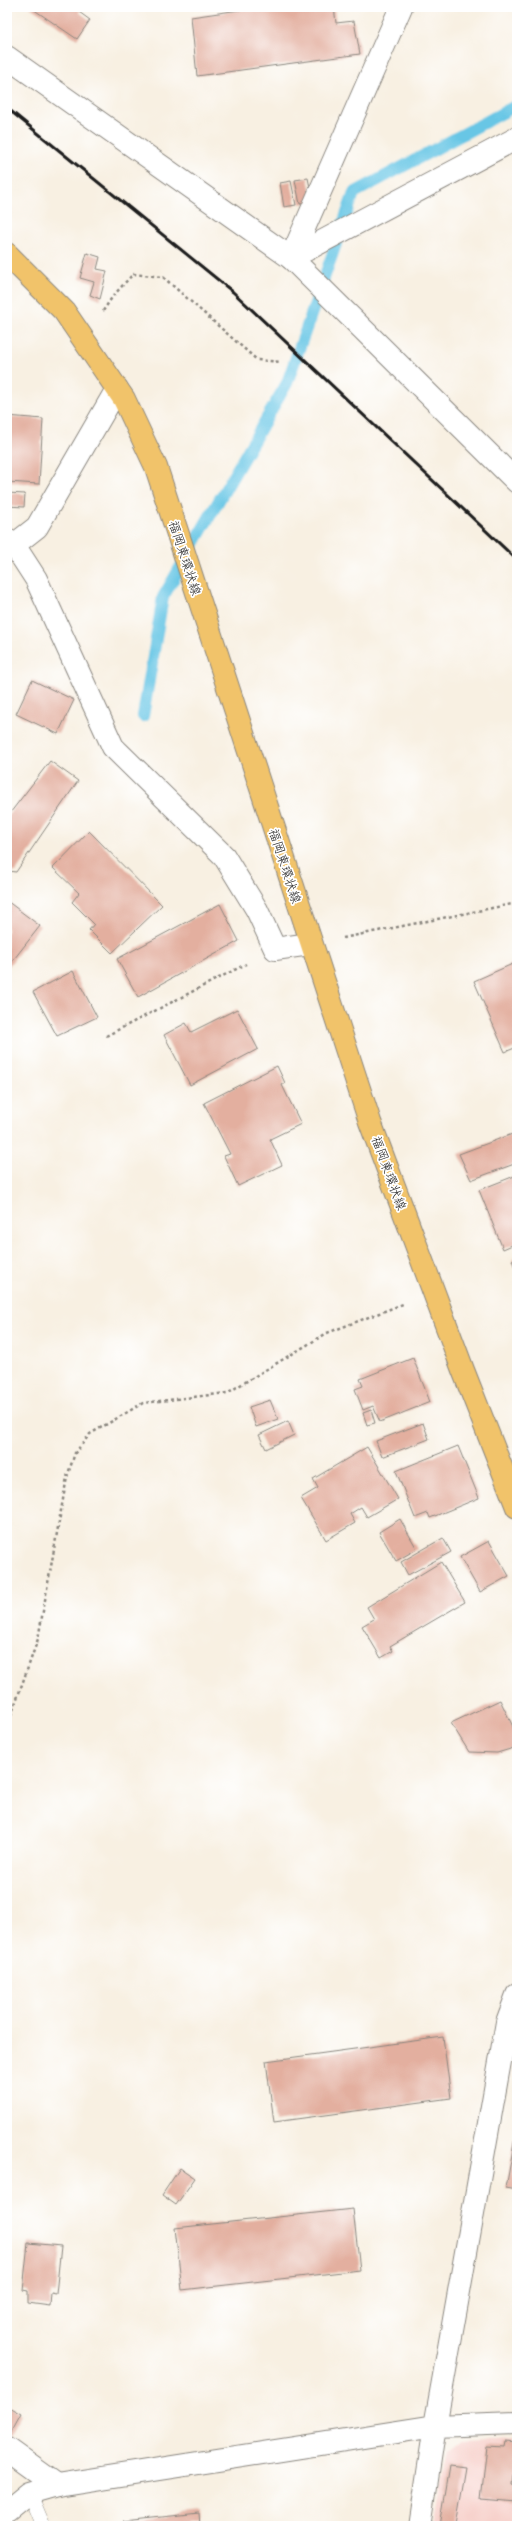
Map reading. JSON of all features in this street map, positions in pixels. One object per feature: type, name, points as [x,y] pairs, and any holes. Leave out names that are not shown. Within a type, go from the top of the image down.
[{"type":"main road","name":"福岡東環状線","points":[[7,254],[64,311],[124,399],[156,467],[310,944],[370,1122],[434,1293],[517,1507]]},
{"type":"street","points":[[291,258],[401,7]]},
{"type":"street","points":[[7,57],[291,258],[517,482]]},
{"type":"street","points":[[291,258],[517,138]]},
{"type":"street","points":[[117,389],[37,527],[11,542],[36,579],[114,747],[224,856],[257,910],[275,949],[310,944]]},
{"type":"street","points":[[420,2526],[435,2426],[507,2022],[517,1995]]},
{"type":"street","points":[[7,2511],[29,2493],[57,2485],[435,2426],[517,2423]]},
{"type":"street","points":[[7,2449],[57,2485]]},
{"type":"lane","points":[[29,2493],[43,2526]]},
{"type":"path","points":[[84,340],[113,296],[133,274],[163,277],[257,360],[281,362]]},
{"type":"path","points":[[310,944],[517,903]]},
{"type":"path","points":[[106,1036],[275,949]]},
{"type":"path","points":[[7,1727],[38,1639],[67,1478],[74,1453],[90,1434],[143,1403],[227,1393],[326,1333],[434,1293]]},
{"type":"shaded area","points":[[517,2439],[517,2526],[434,2526],[448,2452],[462,2441]]},
{"type":"building","points":[[30,7],[83,7],[79,12],[90,20],[77,39]]},
{"type":"building","points":[[260,7],[334,7],[336,23],[354,21],[360,54],[197,76],[191,17]]},
{"type":"building","points":[[308,178],[313,202],[300,204],[295,180]]},
{"type":"building","points":[[291,181],[296,205],[284,207],[280,183]]},
{"type":"building","points":[[87,253],[100,257],[97,269],[107,271],[100,299],[90,295],[94,282],[80,278]]},
{"type":"building","points":[[7,416],[43,419],[39,484],[7,482]]},
{"type":"building","points":[[7,493],[25,494],[24,507],[7,506]]},
{"type":"building","points":[[32,680],[74,700],[58,734],[16,714]]},
{"type":"building","points":[[50,761],[78,781],[16,872],[7,871],[7,817]]},
{"type":"building","points":[[89,831],[162,905],[112,953],[89,930],[94,924],[72,902],[79,893],[53,868]]},
{"type":"building","points":[[7,901],[40,926],[7,968]]},
{"type":"building","points":[[220,904],[239,941],[138,997],[117,959]]},
{"type":"building","points":[[517,962],[517,1047],[505,1052],[474,981]]},
{"type":"building","points":[[73,971],[97,1017],[57,1036],[33,992]]},
{"type":"building","points":[[237,1009],[258,1049],[190,1085],[164,1035],[186,1023],[191,1032]]},
{"type":"building","points":[[277,1066],[285,1083],[282,1085],[301,1124],[270,1139],[282,1165],[238,1186],[224,1156],[230,1154],[204,1103]]},
{"type":"building","points":[[515,1133],[517,1163],[471,1180],[459,1154]]},
{"type":"building","points":[[517,1175],[517,1243],[503,1249],[479,1190]]},
{"type":"building","points":[[517,1258],[517,1273],[512,1260]]},
{"type":"building","points":[[413,1358],[430,1402],[380,1422],[373,1406],[363,1410],[355,1389],[363,1386],[360,1379]]},
{"type":"building","points":[[270,1400],[278,1419],[256,1427],[249,1407]]},
{"type":"building","points":[[371,1410],[375,1423],[367,1425],[363,1413]]},
{"type":"building","points":[[288,1421],[294,1435],[266,1449],[259,1435]]},
{"type":"building","points":[[423,1423],[429,1439],[382,1457],[376,1441]]},
{"type":"building","points":[[458,1446],[479,1498],[430,1518],[428,1513],[415,1518],[396,1471]]},
{"type":"building","points":[[367,1447],[398,1499],[367,1517],[361,1507],[350,1514],[355,1523],[326,1540],[301,1498],[318,1488],[313,1479]]},
{"type":"building","points":[[400,1519],[417,1549],[396,1561],[379,1532]]},
{"type":"building","points":[[443,1538],[451,1552],[408,1575],[401,1562]]},
{"type":"building","points":[[489,1541],[509,1576],[480,1592],[460,1557]]},
{"type":"building","points":[[441,1562],[465,1602],[390,1646],[393,1651],[381,1658],[362,1626],[374,1619],[367,1607]]},
{"type":"building","points":[[500,1700],[517,1735],[517,1747],[497,1753],[469,1752],[451,1723]]},
{"type":"building","points":[[443,2037],[451,2098],[274,2122],[266,2061]]},
{"type":"building","points":[[517,2132],[517,2190],[506,2188]]},
{"type":"building","points":[[180,2168],[195,2178],[176,2205],[162,2195]]},
{"type":"building","points":[[353,2209],[360,2270],[182,2290],[175,2228]]},
{"type":"building","points":[[28,2243],[61,2246],[56,2294],[51,2293],[50,2306],[28,2303],[28,2291],[23,2290]]},
{"type":"building","points":[[7,2406],[21,2414],[9,2436],[7,2434]]},
{"type":"building","points":[[504,2442],[517,2443],[513,2484],[517,2485],[517,2502],[481,2499],[487,2446],[503,2447]]},
{"type":"building","points":[[450,2465],[466,2467],[456,2526],[440,2526]]},
{"type":"building","points":[[199,2513],[200,2526],[123,2526],[123,2521]]},
{"type":"waterway","points":[[143,716],[163,597],[287,383],[354,193],[517,105]]},
{"type":"railway","points":[[7,108],[233,292],[517,560]]}]
